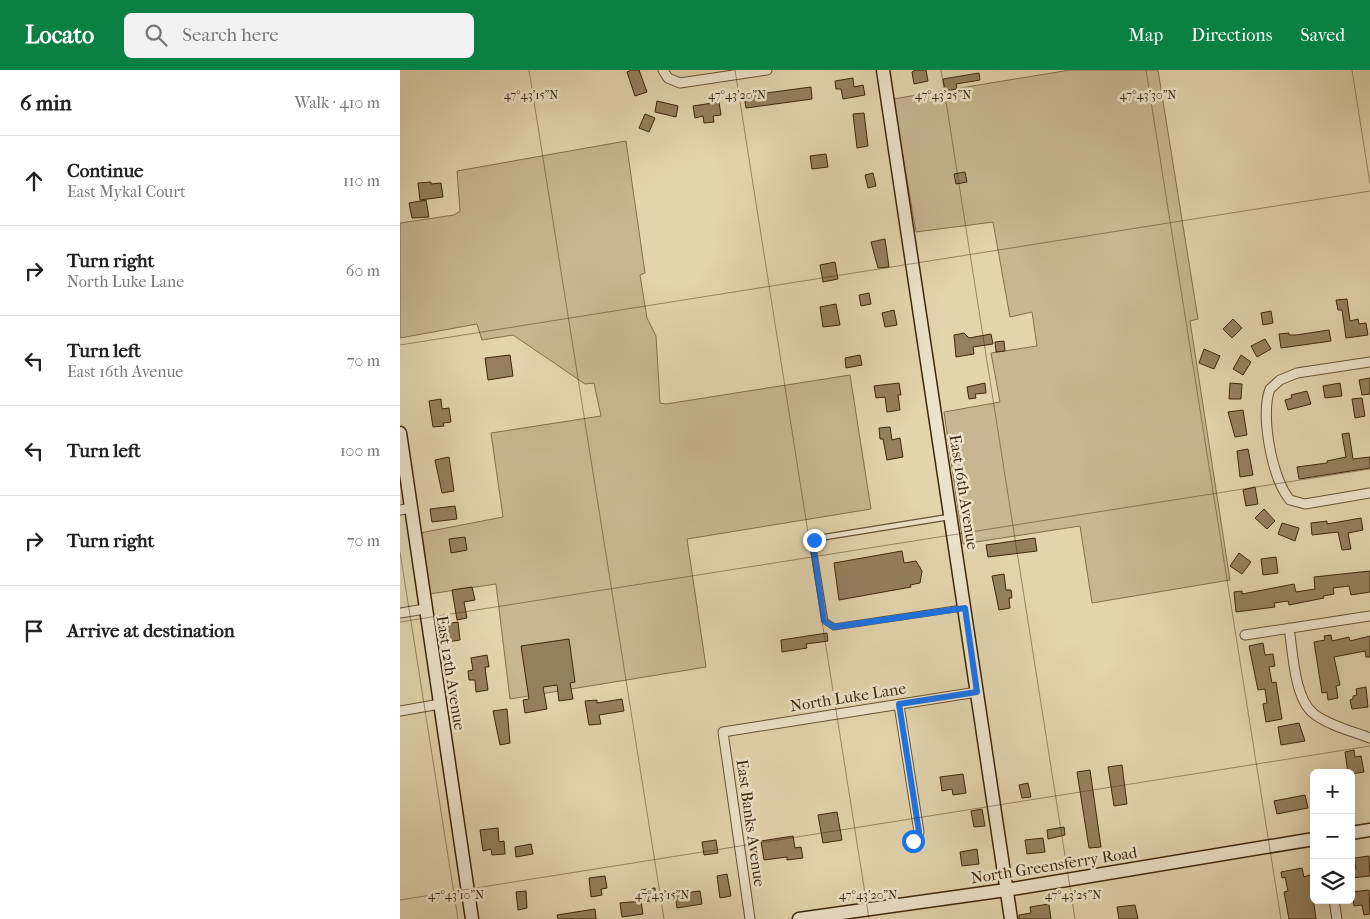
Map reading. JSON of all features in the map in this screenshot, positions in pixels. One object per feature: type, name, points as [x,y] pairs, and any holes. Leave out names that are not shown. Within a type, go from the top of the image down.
[{"type":"street","points":[[663,70],[668,78],[680,83],[767,70]]},
{"type":"street","name":"East 16th Avenue","points":[[883,70],[1011,919]]},
{"type":"street","points":[[1370,362],[1288,375],[1270,389],[1267,426],[1279,484],[1290,500],[1305,504],[1370,493]]},
{"type":"street","name":"East 12th Avenue","points":[[400,433],[405,509],[425,609],[472,919]]},
{"type":"street","points":[[400,613],[425,609]]},
{"type":"street","points":[[1245,635],[1370,616]]},
{"type":"street","points":[[1289,628],[1300,696],[1306,707],[1314,715],[1370,738]]},
{"type":"street","name":"North Luke Lane","points":[[723,732],[977,692]]},
{"type":"street","points":[[400,711],[440,704]]},
{"type":"street","points":[[899,704],[919,832],[913,841]]},
{"type":"street","name":"East Banks Avenue","points":[[723,732],[750,919]]},
{"type":"street","points":[[1355,832],[1370,830]]},
{"type":"street","name":"North Greensferry Road","points":[[799,919],[1006,890],[1310,840]]},
{"type":"street","points":[[1335,904],[1337,919]]},
{"type":"lane","points":[[951,516],[814,540],[813,547],[824,621],[834,627],[965,608]]},
{"type":"shaded area","points":[[1070,70],[1158,70],[1198,319],[1190,321],[1230,580],[1092,603],[1080,526],[963,544],[944,412],[1000,402],[991,353],[1037,346],[1032,312],[1010,317],[993,222],[916,232],[893,99]]},
{"type":"shaded area","points":[[626,141],[645,273],[640,275],[647,318],[656,336],[660,403],[666,404],[850,375],[871,509],[687,539],[706,667],[510,699],[496,584],[429,594],[420,533],[503,517],[491,433],[601,416],[594,383],[585,384],[513,335],[482,340],[477,324],[400,338],[400,223],[454,215],[460,211],[457,171]]},
{"type":"building","points":[[639,70],[647,92],[635,96],[627,72]]},
{"type":"building","points":[[915,70],[926,70],[928,81],[914,84],[912,72]]},
{"type":"building","points":[[979,73],[980,80],[956,84],[957,89],[945,91],[943,79]]},
{"type":"building","points":[[853,78],[854,87],[863,85],[865,95],[843,99],[841,89],[836,89],[835,81]]},
{"type":"building","points":[[811,87],[812,99],[746,108],[744,96]]},
{"type":"building","points":[[657,101],[678,106],[676,117],[655,112]]},
{"type":"building","points":[[719,102],[721,115],[713,116],[714,122],[704,123],[703,116],[695,118],[693,106]]},
{"type":"building","points":[[864,113],[868,146],[857,148],[853,114]]},
{"type":"building","points":[[645,114],[655,118],[649,132],[639,128]]},
{"type":"building","points":[[826,154],[828,167],[812,169],[810,156]]},
{"type":"building","points":[[965,172],[967,182],[956,184],[954,174]]},
{"type":"building","points":[[873,173],[876,186],[868,188],[865,175]]},
{"type":"building","points":[[431,182],[431,184],[441,183],[443,197],[420,200],[418,183]]},
{"type":"building","points":[[426,200],[429,217],[412,218],[409,203]]},
{"type":"building","points":[[885,239],[889,267],[878,268],[871,242]]},
{"type":"building","points":[[835,262],[838,279],[823,282],[820,265]]},
{"type":"building","points":[[869,293],[871,304],[861,306],[859,295]]},
{"type":"building","points":[[1347,299],[1350,321],[1358,319],[1359,324],[1366,323],[1368,335],[1346,338],[1342,310],[1338,310],[1336,300]]},
{"type":"building","points":[[836,304],[840,325],[823,327],[820,307]]},
{"type":"building","points":[[894,310],[897,325],[885,327],[882,313]]},
{"type":"building","points":[[1271,311],[1273,323],[1263,325],[1261,313]]},
{"type":"building","points":[[1233,319],[1242,328],[1232,338],[1223,329]]},
{"type":"building","points":[[1329,330],[1331,341],[1281,348],[1279,334],[1289,333],[1289,335],[1296,335]]},
{"type":"building","points":[[964,333],[969,338],[991,334],[993,344],[973,347],[974,354],[956,357],[954,335]]},
{"type":"building","points":[[1265,339],[1271,349],[1257,357],[1251,346]]},
{"type":"building","points":[[1004,341],[1005,351],[996,352],[995,342]]},
{"type":"building","points":[[1204,349],[1220,356],[1214,369],[1199,363]]},
{"type":"building","points":[[510,355],[513,376],[488,380],[485,358]]},
{"type":"building","points":[[860,355],[862,365],[846,368],[845,358]]},
{"type":"building","points":[[1241,355],[1251,362],[1243,375],[1233,369]]},
{"type":"building","points":[[1370,378],[1370,394],[1362,395],[1359,380]]},
{"type":"building","points":[[899,383],[901,395],[898,395],[900,410],[887,412],[885,397],[876,398],[874,386]]},
{"type":"building","points":[[985,383],[986,393],[975,394],[976,398],[969,399],[967,387]]},
{"type":"building","points":[[1230,383],[1242,384],[1241,399],[1229,399]]},
{"type":"building","points":[[1340,383],[1342,396],[1325,398],[1323,386]]},
{"type":"building","points":[[1307,391],[1311,404],[1288,410],[1285,400],[1292,398],[1291,395]]},
{"type":"building","points":[[1362,398],[1365,416],[1355,418],[1352,399]]},
{"type":"building","points":[[441,399],[442,409],[449,408],[451,422],[443,423],[444,426],[433,427],[429,401]]},
{"type":"building","points":[[1243,410],[1247,435],[1235,437],[1228,412]]},
{"type":"building","points":[[890,427],[892,440],[900,438],[903,457],[887,460],[883,439],[880,439],[879,428]]},
{"type":"building","points":[[1349,433],[1353,459],[1370,457],[1370,468],[1299,479],[1297,467],[1327,463],[1327,461],[1346,457],[1342,434]]},
{"type":"building","points":[[1248,449],[1253,475],[1240,477],[1237,451]]},
{"type":"building","points":[[449,457],[454,491],[442,493],[435,460]]},
{"type":"building","points":[[1255,487],[1258,504],[1246,506],[1243,490]]},
{"type":"building","points":[[455,506],[457,519],[432,522],[430,509]]},
{"type":"building","points":[[1264,509],[1275,521],[1267,529],[1255,518]]},
{"type":"building","points":[[1361,518],[1363,530],[1348,533],[1351,549],[1342,550],[1338,532],[1312,535],[1311,523],[1327,521],[1327,524]]},
{"type":"building","points":[[1282,523],[1299,528],[1295,541],[1278,534]]},
{"type":"building","points":[[465,537],[467,550],[451,553],[449,539]]},
{"type":"building","points":[[1035,538],[1037,551],[988,557],[986,545]]},
{"type":"building","points":[[902,551],[904,563],[916,561],[922,571],[920,583],[910,585],[911,587],[839,600],[834,563]]},
{"type":"building","points":[[1239,553],[1251,562],[1242,574],[1230,566]]},
{"type":"building","points":[[1276,557],[1278,573],[1263,575],[1261,559]]},
{"type":"building","points":[[1370,571],[1370,592],[1351,595],[1349,586],[1333,588],[1334,594],[1323,596],[1324,598],[1289,605],[1288,601],[1274,603],[1275,607],[1236,612],[1234,592],[1242,591],[1242,594],[1294,584],[1296,592],[1315,589],[1314,577]]},
{"type":"building","points":[[1004,574],[1006,590],[1011,590],[1012,598],[1009,598],[1010,608],[999,610],[992,576]]},
{"type":"building","points":[[472,587],[475,600],[464,602],[467,618],[457,620],[452,590]]},
{"type":"building","points":[[458,622],[460,640],[447,642],[445,624]]},
{"type":"building","points":[[827,633],[828,641],[806,644],[807,648],[782,652],[781,640]]},
{"type":"building","points":[[1331,635],[1332,641],[1349,637],[1350,641],[1370,636],[1370,657],[1366,657],[1365,651],[1334,657],[1340,685],[1336,686],[1338,698],[1328,700],[1327,692],[1322,693],[1314,642],[1325,640],[1324,636]]},
{"type":"building","points":[[569,639],[575,682],[570,683],[573,699],[559,701],[557,685],[543,687],[547,709],[525,713],[523,700],[529,699],[521,646]]},
{"type":"building","points":[[1263,643],[1265,655],[1273,654],[1275,666],[1269,667],[1272,683],[1276,682],[1282,719],[1266,722],[1263,704],[1267,703],[1265,689],[1258,690],[1249,646]]},
{"type":"building","points":[[487,655],[489,667],[485,667],[488,690],[476,692],[475,680],[469,680],[468,671],[473,670],[471,658]]},
{"type":"building","points":[[1366,687],[1368,707],[1352,709],[1350,700],[1353,699],[1353,696],[1357,695],[1356,689]]},
{"type":"building","points":[[622,699],[624,711],[599,715],[601,724],[589,725],[585,701],[597,700],[597,703]]},
{"type":"building","points":[[507,709],[510,743],[500,745],[493,711]]},
{"type":"building","points":[[1299,723],[1305,741],[1281,745],[1278,727]]},
{"type":"building","points":[[1354,750],[1355,757],[1361,756],[1364,772],[1355,773],[1355,769],[1347,769],[1345,752]]},
{"type":"building","points":[[1122,765],[1127,804],[1114,806],[1108,767]]},
{"type":"building","points":[[1090,770],[1101,847],[1089,848],[1077,772]]},
{"type":"building","points":[[963,774],[966,793],[953,795],[952,789],[942,791],[940,777]]},
{"type":"building","points":[[1028,783],[1031,797],[1022,798],[1019,785]]},
{"type":"building","points":[[1305,795],[1308,808],[1277,814],[1274,801]]},
{"type":"building","points":[[982,809],[985,826],[974,827],[971,811]]},
{"type":"building","points":[[837,812],[842,840],[823,843],[818,815]]},
{"type":"building","points":[[1064,827],[1065,835],[1048,839],[1047,830]]},
{"type":"building","points":[[498,828],[499,842],[504,841],[505,854],[492,855],[491,849],[483,851],[480,830]]},
{"type":"building","points":[[793,836],[795,848],[801,847],[803,858],[787,860],[787,857],[764,860],[761,841]]},
{"type":"building","points":[[1043,838],[1045,852],[1027,854],[1025,840]]},
{"type":"building","points":[[716,840],[718,853],[704,855],[702,842]]},
{"type":"building","points":[[531,844],[533,854],[516,857],[515,847]]},
{"type":"building","points":[[977,849],[979,864],[962,866],[960,852]]},
{"type":"building","points":[[1369,856],[1370,876],[1355,878],[1355,858]]},
{"type":"building","points":[[1302,868],[1304,877],[1310,875],[1310,904],[1314,904],[1316,919],[1289,919],[1284,892],[1288,891],[1285,877],[1282,878],[1281,872]]},
{"type":"building","points":[[727,874],[731,896],[720,898],[717,876]]},
{"type":"building","points":[[605,876],[607,888],[601,889],[602,895],[591,897],[589,878]]},
{"type":"building","points":[[655,888],[656,900],[643,902],[641,890]]},
{"type":"building","points":[[1369,890],[1370,914],[1364,915],[1362,905],[1354,906],[1355,892]]},
{"type":"building","points":[[526,891],[527,908],[518,910],[516,892]]},
{"type":"building","points":[[700,891],[702,904],[677,908],[675,894]]},
{"type":"building","points":[[641,901],[643,914],[622,917],[620,903]]},
{"type":"building","points":[[1049,904],[1051,919],[1019,919],[1019,915],[1031,913],[1030,907]]},
{"type":"building","points":[[1135,905],[1138,919],[1119,919],[1117,907]]},
{"type":"building","points":[[595,909],[596,919],[558,919],[557,915]]},
{"type":"route","points":[[814,540],[813,547],[824,621],[828,625],[834,627],[965,608],[977,692],[899,704],[918,822],[919,832],[913,841]]}]
